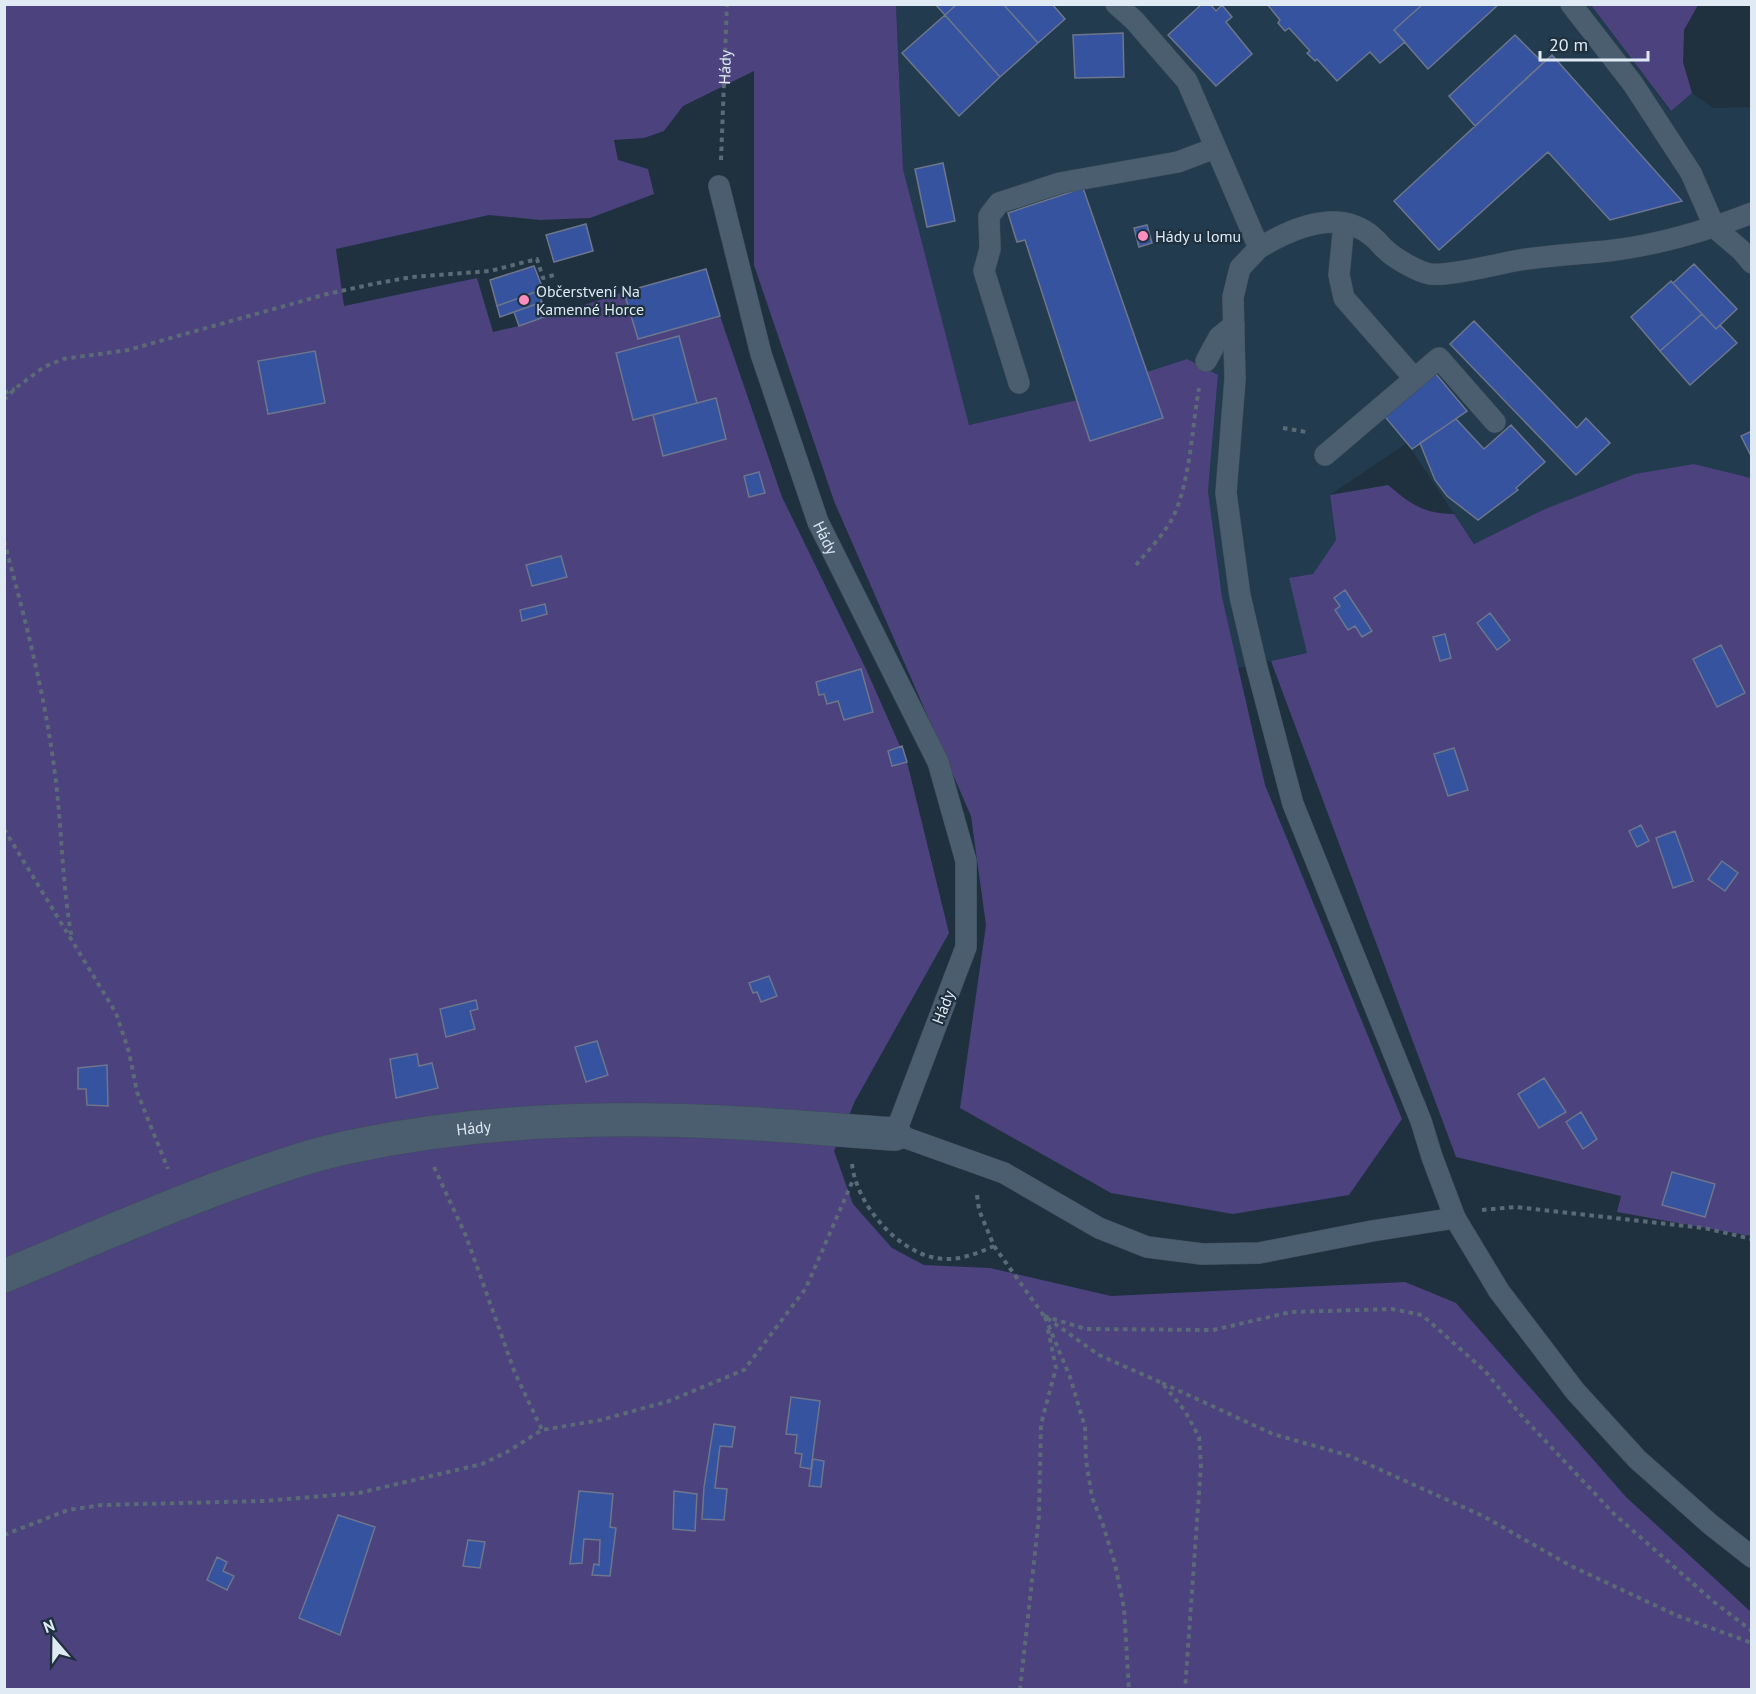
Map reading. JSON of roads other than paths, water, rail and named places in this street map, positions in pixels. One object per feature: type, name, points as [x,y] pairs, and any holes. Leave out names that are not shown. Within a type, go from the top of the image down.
[{"type":"street","name":"Hády","points":[[4,1276],[183,1201],[287,1164],[352,1146],[419,1135],[521,1124],[626,1121],[738,1123],[895,1134]]},
{"type":"lane","points":[[1116,4],[1134,21],[1186,81],[1259,248]]},
{"type":"lane","points":[[1571,4],[1633,84],[1691,173],[1715,228],[1741,250],[1752,263]]},
{"type":"lane","points":[[1020,383],[984,271],[990,249],[989,216],[999,203],[1060,183],[1178,162],[1215,148]]},
{"type":"lane","name":"Hády","points":[[720,186],[761,354],[818,522],[938,762],[966,861],[966,947],[895,1134]]},
{"type":"lane","points":[[1752,213],[1715,228],[1618,249],[1536,257],[1429,274],[1388,252],[1363,229],[1344,223],[1313,223],[1285,232],[1259,248],[1240,268],[1233,297],[1235,379],[1226,493],[1240,596],[1293,804],[1417,1110],[1455,1218],[1499,1291],[1575,1391],[1637,1459],[1710,1524],[1752,1557]]},
{"type":"lane","points":[[1344,223],[1339,275],[1344,297],[1414,378]]},
{"type":"lane","points":[[1206,361],[1219,337],[1234,325]]},
{"type":"lane","points":[[1325,455],[1439,358],[1496,422]]},
{"type":"lane","points":[[895,1134],[1004,1173],[1099,1228],[1147,1247],[1202,1254],[1259,1252],[1455,1218]]},
{"type":"place","name":"Hády u lomu","points":[[1143,236]]},
{"type":"place","name":"Občerstvení Na Kamenné Horce","points":[[524,300]]}]
